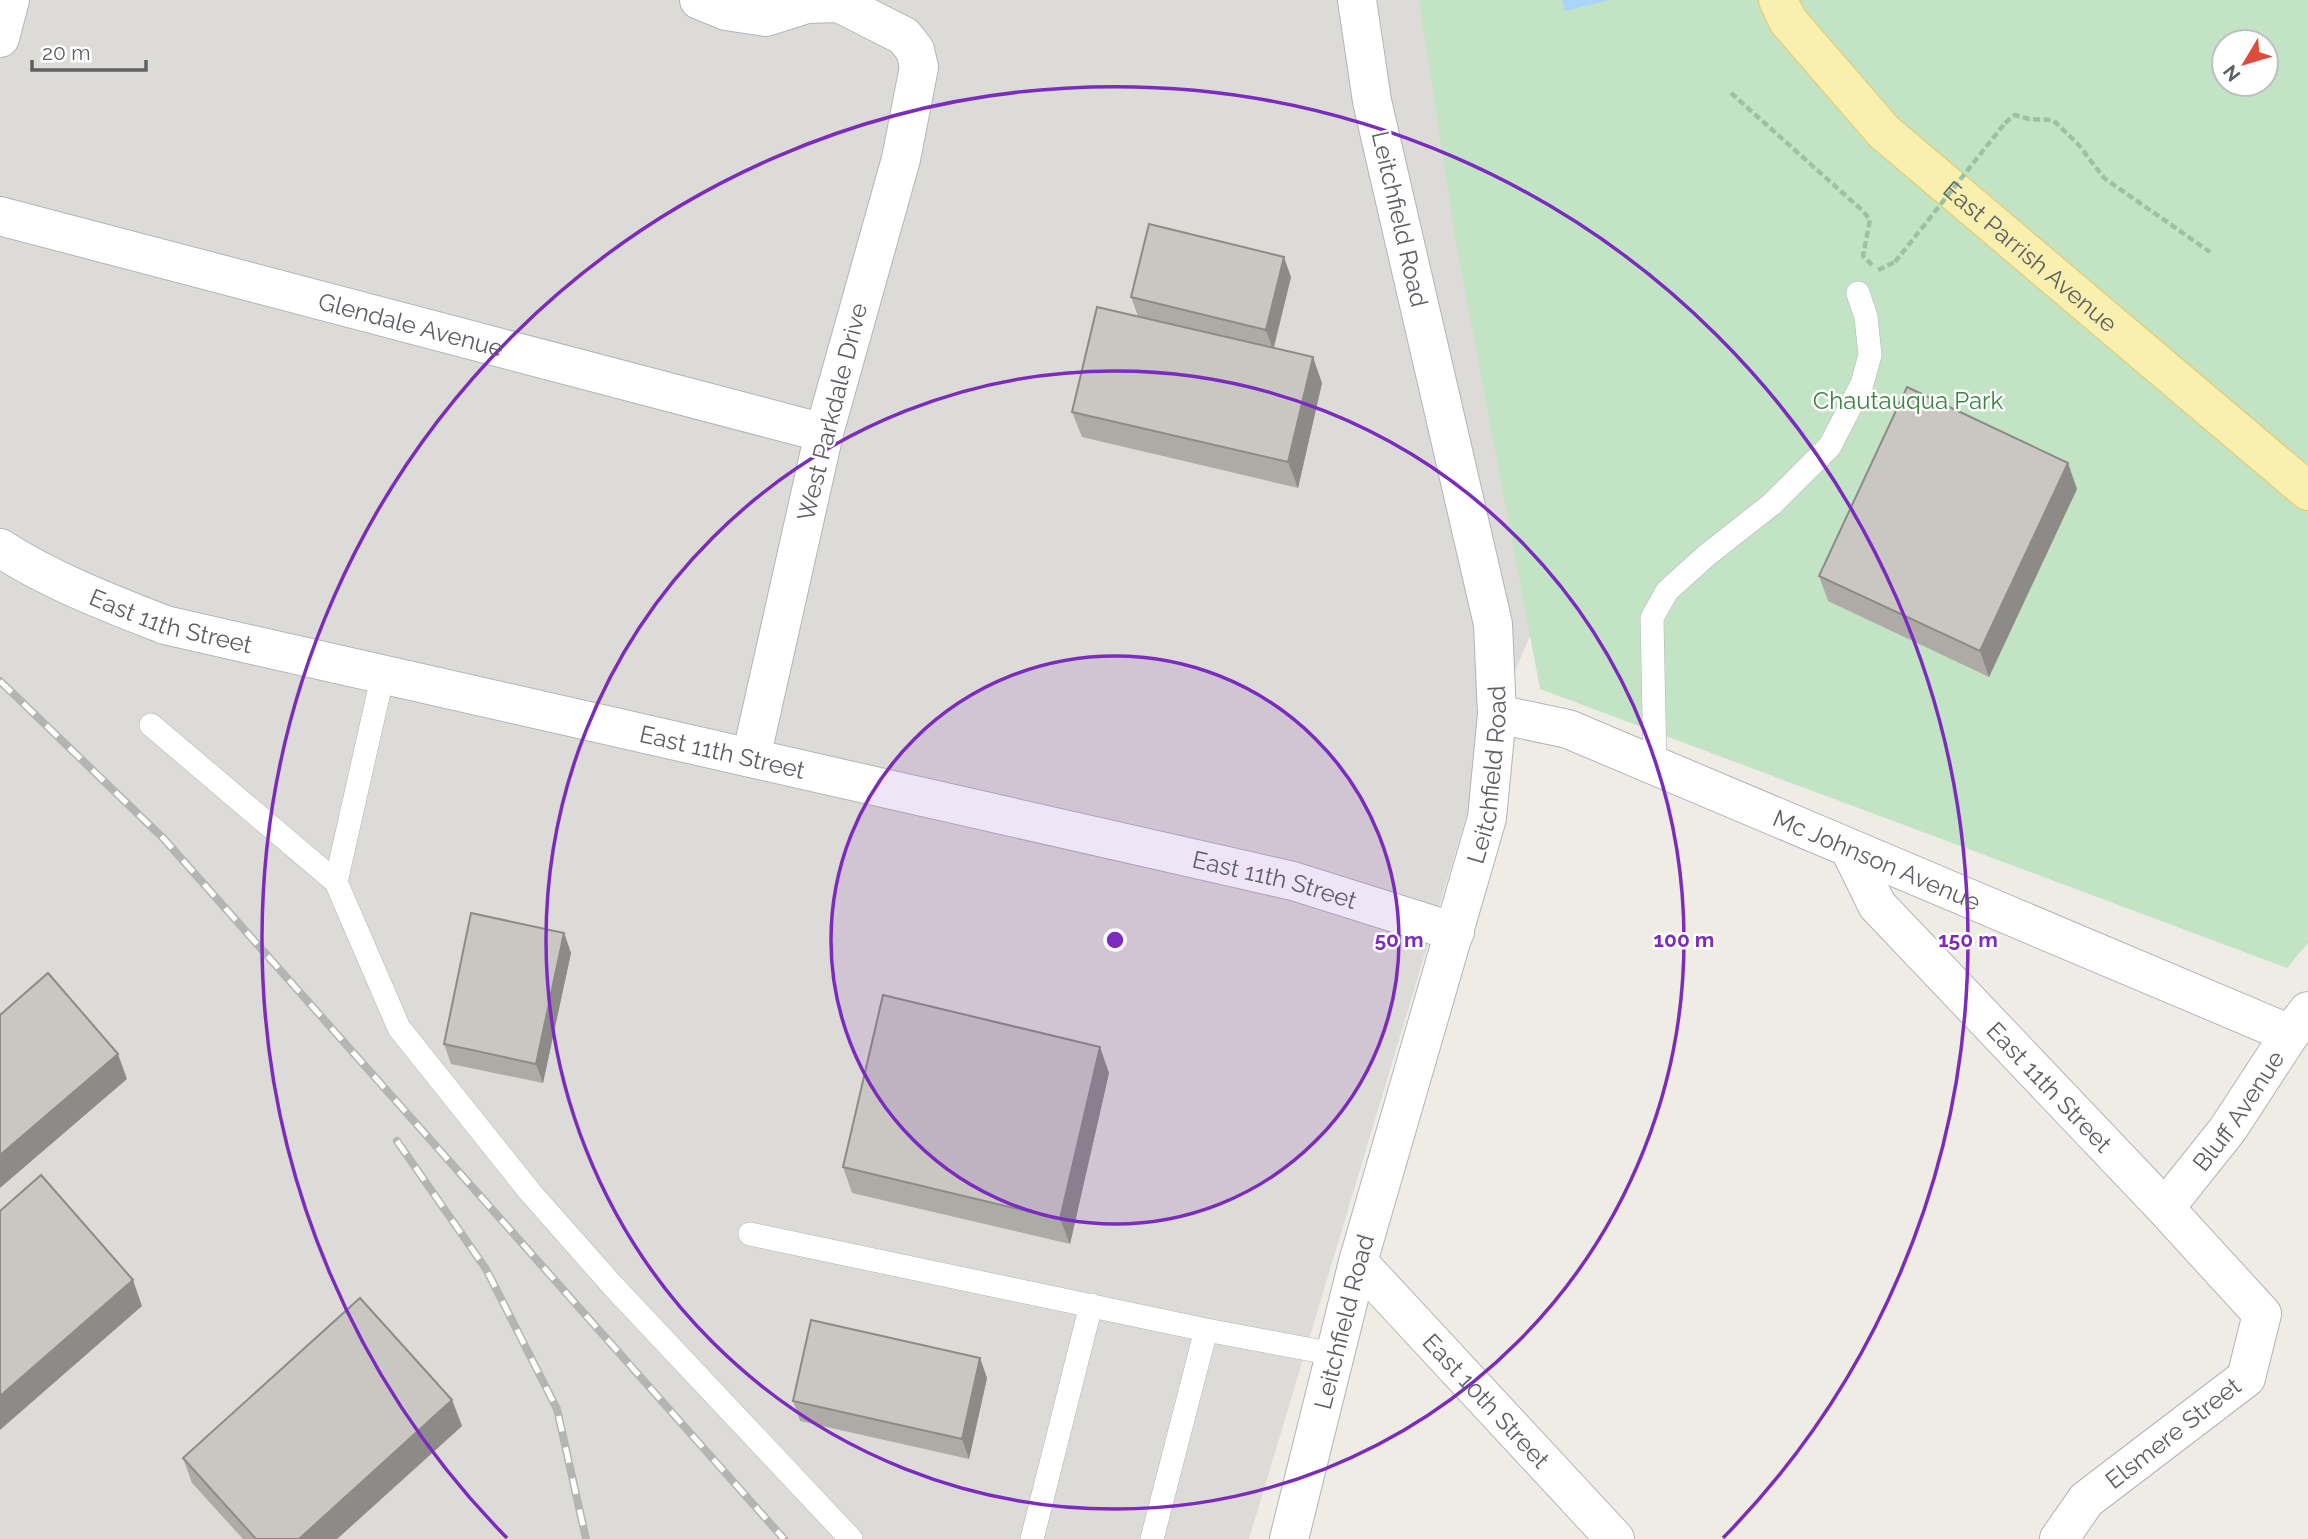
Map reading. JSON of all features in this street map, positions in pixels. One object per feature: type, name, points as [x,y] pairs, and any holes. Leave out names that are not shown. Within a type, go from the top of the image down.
[{"type":"main road","name":"East Parrish Avenue","points":[[1778,0],[1788,21],[1884,132],[2308,491]]},
{"type":"street","points":[[0,38],[10,0]]},
{"type":"street","name":"West Parkdale Drive","points":[[699,0],[726,11],[765,17],[807,4],[839,4],[904,36],[915,50],[919,67],[901,159],[824,433],[751,758]]},
{"type":"street","name":"Leitchfield Road","points":[[1289,1539],[1358,1262],[1487,818],[1497,714],[1493,624],[1373,101],[1357,0]]},
{"type":"street","name":"Glendale Avenue","points":[[0,216],[824,433]]},
{"type":"street","name":"East 11th Street","points":[[0,548],[86,594],[165,625],[1293,881],[1455,932]]},
{"type":"street","name":"Mc Johnson Avenue","points":[[1497,714],[1568,729],[1850,850],[2299,1023]]},
{"type":"street","name":"East 11th Street","points":[[1850,850],[1877,905],[2262,1314]]},
{"type":"street","name":"Bluff Avenue","points":[[2165,1208],[2228,1129],[2299,1023]]},
{"type":"street","name":"East 10th Street","points":[[1358,1262],[1615,1539]]},
{"type":"street","name":"Elsmere Street","points":[[2059,1539],[2086,1500],[2246,1378],[2262,1314]]},
{"type":"lane","points":[[1655,766],[1652,618],[1667,591],[1707,555],[1772,504],[1830,446],[1862,384],[1870,355],[1866,317],[1857,293]]},
{"type":"lane","points":[[337,882],[383,674]]},
{"type":"lane","points":[[151,725],[337,882],[399,1028],[530,1192],[613,1286],[851,1539]]},
{"type":"lane","points":[[750,1234],[1206,1330],[1334,1354]]},
{"type":"lane","points":[[1032,1539],[1091,1305]]},
{"type":"lane","points":[[1152,1539],[1206,1330]]},
{"type":"path","points":[[1731,93],[1870,219],[1863,256],[1877,271]]},
{"type":"path","points":[[1857,293],[1877,271],[1895,262],[2005,123],[2015,115],[2029,119],[2053,120],[2078,144],[2104,178],[2210,252]]},
{"type":"shaded area","points":[[0,0],[1782,0],[1788,21],[1497,714],[1249,1539],[0,1539]]},
{"type":"green space","name":"Chautauqua Park","points":[[1419,0],[2308,0],[2308,943],[2287,968],[1540,689],[1456,243]]},
{"type":"water","points":[[1562,0],[1610,0],[1565,11]]},
{"type":"building","points":[[1149,224],[1284,257],[1266,330],[1131,297]]},
{"type":"building","points":[[1097,307],[1313,357],[1288,462],[1072,412]]},
{"type":"building","points":[[1907,387],[2068,463],[1980,651],[1819,576]]},
{"type":"building","points":[[471,913],[564,933],[536,1064],[444,1044]]},
{"type":"building","points":[[48,973],[118,1054],[0,1155],[0,1015]]},
{"type":"building","points":[[883,995],[1100,1047],[1060,1219],[843,1167]]},
{"type":"building","points":[[41,1175],[133,1280],[0,1396],[0,1211]]},
{"type":"building","points":[[360,1298],[452,1400],[299,1539],[256,1539],[183,1458]]},
{"type":"building","points":[[811,1320],[980,1358],[962,1439],[793,1401]]},
{"type":"railway","points":[[0,681],[164,839],[784,1539]]},
{"type":"railway","points":[[397,1141],[486,1269],[557,1409],[586,1539]]}]
